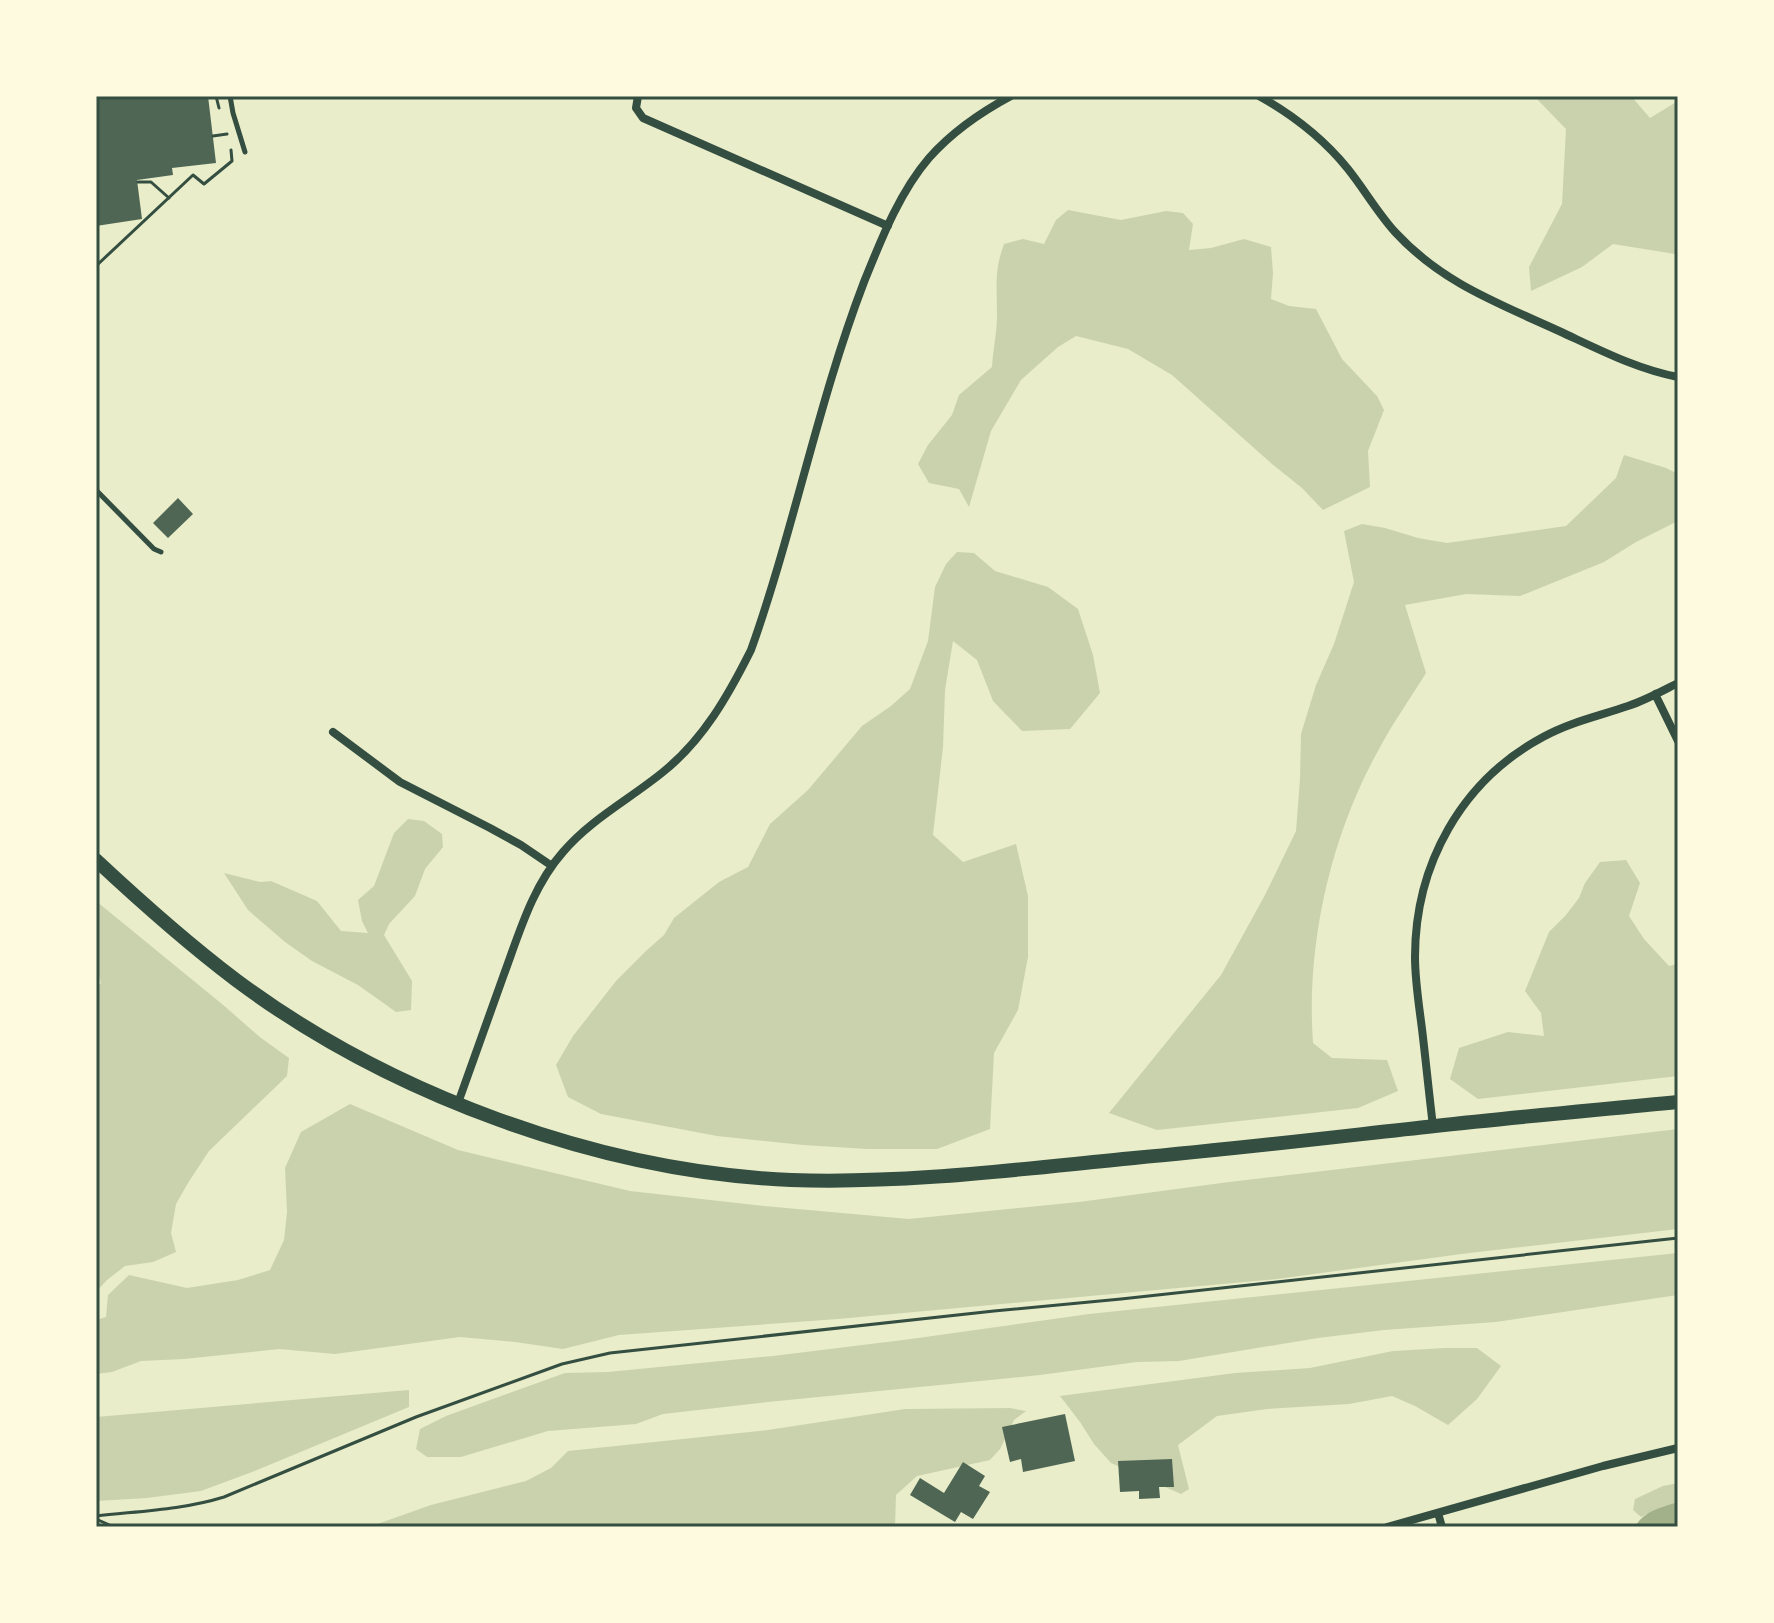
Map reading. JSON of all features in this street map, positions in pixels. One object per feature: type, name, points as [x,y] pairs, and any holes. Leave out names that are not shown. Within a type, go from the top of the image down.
[{"type":"main road","points":[[96,860],[205,956],[280,1011],[369,1063],[417,1086],[524,1128],[635,1158],[726,1174],[789,1180],[968,1175],[1678,1102]]},
{"type":"street","points":[[638,96],[636,108],[643,118],[888,226]]},
{"type":"street","points":[[458,1103],[539,886],[563,852],[588,826],[677,760],[703,731],[730,692],[751,650],[844,335],[888,226],[913,179],[928,159],[964,126],[1011,96]]},
{"type":"street","points":[[1259,96],[1320,137],[1393,230],[1440,272],[1469,290],[1632,365],[1678,377]]},
{"type":"street","points":[[1433,1126],[1415,957],[1417,921],[1424,886],[1446,831],[1478,787],[1516,754],[1568,725],[1630,706],[1678,683]]},
{"type":"street","points":[[1655,694],[1678,741]]},
{"type":"street","points":[[333,732],[400,782],[511,839],[552,866]]},
{"type":"street","points":[[1387,1527],[1678,1448]]},
{"type":"street","points":[[1438,1513],[1442,1527]]},
{"type":"lane","points":[[230,96],[245,152]]},
{"type":"lane","points":[[96,490],[154,549],[161,552]]},
{"type":"path","points":[[216,96],[219,109]]},
{"type":"path","points":[[96,266],[193,175],[204,184],[217,175],[233,159],[230,147]]},
{"type":"path","points":[[138,182],[157,185],[169,198]]},
{"type":"path","points":[[136,220],[140,225]]},
{"type":"path","points":[[96,1518],[198,1505],[224,1497],[416,1417],[562,1364],[610,1353],[1678,1238]]},
{"type":"path","points":[[96,1518],[114,1527]]},
{"type":"shaded area","points":[[1534,96],[1631,96],[1650,118],[1678,101],[1678,260],[1675,254],[1613,244],[1582,267],[1531,291],[1529,267],[1562,204],[1566,129]]},
{"type":"shaded area","points":[[1068,210],[1121,220],[1166,211],[1183,213],[1193,224],[1189,250],[1244,239],[1271,247],[1271,299],[1289,306],[1316,309],[1342,359],[1377,396],[1384,410],[1368,451],[1370,487],[1323,510],[1302,488],[1172,375],[1128,349],[1076,336],[1058,347],[1021,380],[991,431],[969,507],[959,489],[929,483],[918,464],[928,445],[952,415],[959,395],[992,367],[997,321],[997,271],[1004,244],[1023,239],[1044,244],[1056,220]]},
{"type":"shaded area","points":[[1624,455],[1678,474],[1678,521],[1604,562],[1520,596],[1466,594],[1405,605],[1426,673],[1383,741],[1361,784],[1334,856],[1318,931],[1312,1006],[1313,1043],[1332,1058],[1387,1060],[1398,1091],[1358,1108],[1157,1130],[1109,1113],[1221,975],[1296,831],[1301,734],[1354,582],[1344,531],[1362,524],[1447,543],[1566,526],[1616,478]]},
{"type":"shaded area","points":[[957,552],[974,553],[995,571],[1048,587],[1078,609],[1093,655],[1100,693],[1070,729],[1022,731],[993,701],[977,660],[953,641],[945,690],[943,747],[933,835],[963,862],[1016,844],[1028,896],[1028,957],[1018,1010],[994,1053],[990,1129],[937,1149],[803,1145],[717,1136],[601,1114],[568,1097],[556,1065],[573,1036],[616,981],[664,935],[674,918],[719,882],[748,867],[770,824],[808,790],[862,726],[910,689],[928,641],[935,587],[946,564]]},
{"type":"shaded area","points":[[408,819],[424,821],[442,834],[443,847],[425,869],[415,896],[389,924],[384,935],[412,981],[411,1010],[396,1012],[358,985],[312,961],[285,942],[248,910],[224,873],[260,882],[271,881],[317,901],[341,931],[368,933],[358,900],[374,886],[394,833]]},
{"type":"shaded area","points":[[1626,860],[1640,883],[1629,916],[1644,939],[1669,966],[1678,964],[1678,1076],[1478,1099],[1450,1079],[1459,1048],[1508,1032],[1544,1036],[1541,1013],[1525,991],[1549,932],[1579,898],[1600,862]]},
{"type":"shaded area","points":[[96,901],[289,1058],[287,1076],[209,1151],[188,1183],[176,1204],[171,1233],[176,1252],[153,1262],[125,1266],[96,1292],[96,989],[101,983],[96,964]]},
{"type":"shaded area","points":[[350,1104],[458,1150],[630,1191],[909,1219],[1079,1202],[1678,1129],[1678,1229],[1277,1279],[838,1319],[619,1335],[563,1349],[460,1337],[335,1354],[279,1349],[141,1361],[112,1372],[96,1374],[96,1320],[106,1317],[108,1295],[129,1275],[187,1288],[238,1280],[270,1270],[284,1240],[287,1212],[285,1168],[301,1132]]},
{"type":"shaded area","points":[[1678,1253],[1678,1295],[1496,1322],[1318,1338],[1179,1361],[1137,1362],[663,1414],[636,1424],[548,1431],[461,1457],[427,1457],[416,1449],[420,1429],[446,1416],[565,1373],[608,1372],[773,1356],[1089,1314]]},
{"type":"shaded area","points":[[1477,1348],[1501,1366],[1477,1399],[1448,1425],[1392,1396],[1349,1404],[1267,1409],[1217,1416],[1178,1445],[1189,1489],[1181,1494],[1111,1463],[1060,1396],[1235,1373],[1310,1368],[1393,1351]]},
{"type":"shaded area","points":[[409,1390],[409,1407],[201,1491],[96,1501],[96,1417]]},
{"type":"shaded area","points":[[1010,1408],[1026,1411],[1014,1420],[1000,1449],[990,1460],[917,1476],[896,1495],[895,1527],[369,1527],[431,1505],[526,1481],[551,1468],[568,1451],[768,1430],[905,1409]]},
{"type":"shaded area","points":[[1678,1483],[1678,1502],[1641,1517],[1633,1510],[1635,1499],[1663,1486]]},
{"type":"shaded area","points":[[1678,1502],[1678,1527],[1635,1527],[1648,1513]]},
{"type":"building","points":[[96,96],[208,96],[216,163],[172,168],[173,175],[137,180],[142,219],[96,226]]},
{"type":"building","points":[[178,498],[193,514],[168,538],[153,523]]},
{"type":"building","points":[[1065,1414],[1075,1461],[1023,1472],[1021,1459],[1010,1462],[1002,1427]]},
{"type":"building","points":[[1172,1459],[1174,1487],[1159,1487],[1160,1498],[1139,1499],[1139,1491],[1120,1492],[1118,1461]]},
{"type":"building","points":[[963,1462],[985,1476],[979,1486],[990,1492],[973,1519],[961,1512],[955,1522],[910,1495],[920,1478],[944,1493]]}]
